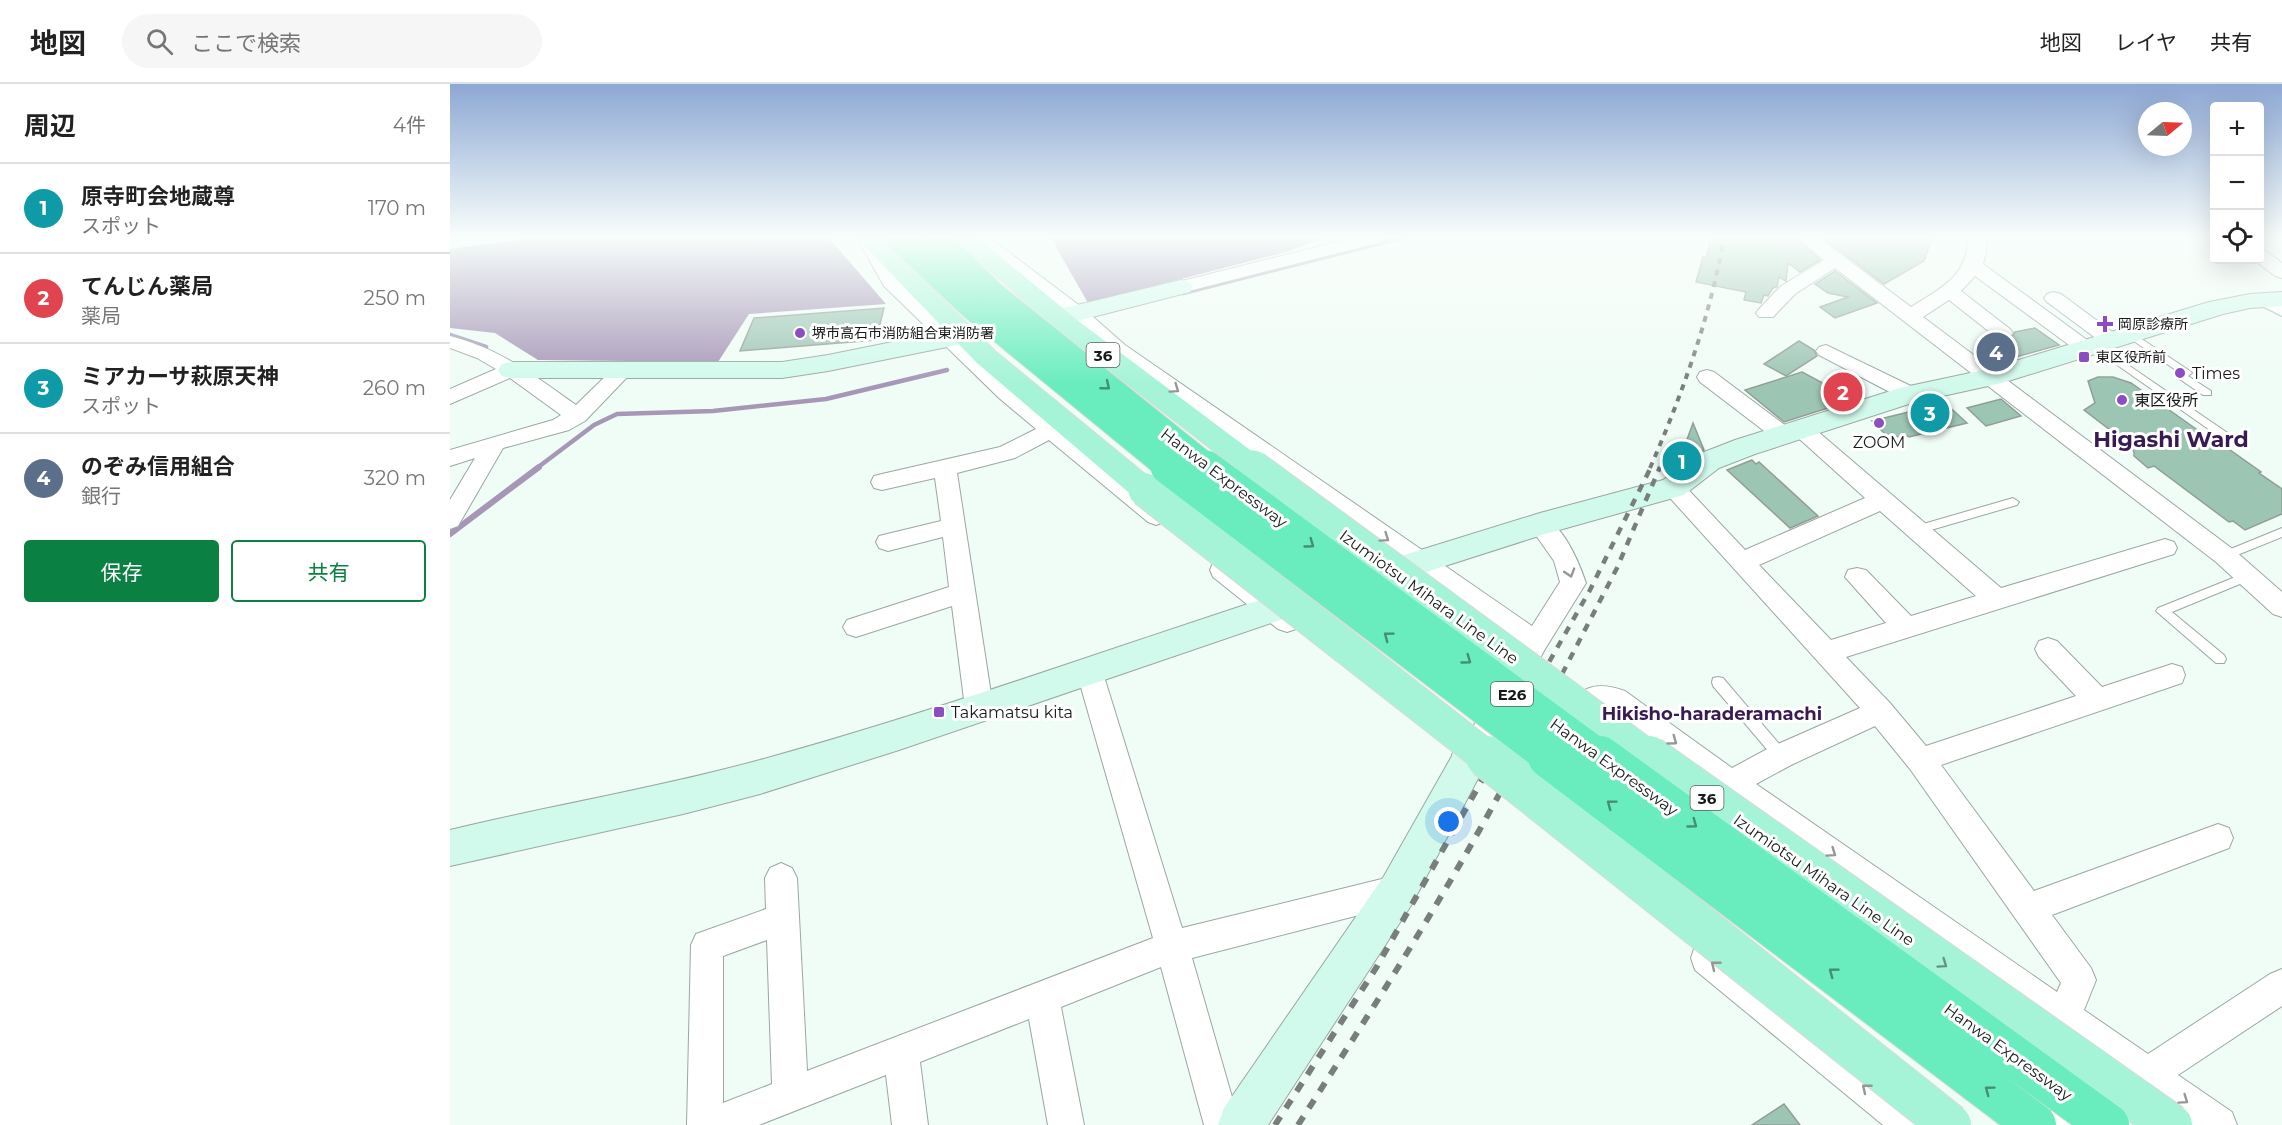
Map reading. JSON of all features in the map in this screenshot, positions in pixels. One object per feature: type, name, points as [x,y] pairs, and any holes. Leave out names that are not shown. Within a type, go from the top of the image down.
[{"type":"highway","name":"Hanwa Expressway","points":[[951,287],[1190,486],[2035,1125]]},
{"type":"highway","name":"Hanwa Expressway","points":[[984,287],[1211,471],[1509,692],[2108,1125]]},
{"type":"main road","points":[[911,287],[956,338],[1145,490],[1533,792],[1950,1125]]},
{"type":"main road","name":"Izumiotsu Mihara Line Line","points":[[1028,287],[1248,463],[1606,727],[2171,1125]]},
{"type":"street","points":[[1034,287],[1066,315],[1536,642]]},
{"type":"street","points":[[450,397],[511,370],[782,370],[956,338],[1066,315],[1181,287]]},
{"type":"street","points":[[1766,313],[1793,287]]},
{"type":"street","points":[[1872,287],[2225,556],[2282,607]]},
{"type":"street","points":[[1911,316],[1953,287]]},
{"type":"street","points":[[2009,287],[2106,343]]},
{"type":"street","points":[[1948,290],[2003,333]]},
{"type":"street","points":[[2054,298],[2106,343]]},
{"type":"street","points":[[450,848],[537,826],[684,797],[760,777],[1540,524],[1673,488],[1710,461],[1910,394],[1992,377],[2218,307],[2276,303]]},
{"type":"street","points":[[956,338],[1006,393],[1270,610],[1470,758]]},
{"type":"street","points":[[450,342],[472,349],[511,370],[577,416]]},
{"type":"street","points":[[1826,351],[1910,394]]},
{"type":"street","points":[[450,458],[561,425],[577,416],[623,371]]},
{"type":"street","points":[[1707,377],[1792,432],[1882,500],[1997,599]]},
{"type":"street","points":[[882,482],[1007,453],[1051,430]]},
{"type":"street","points":[[450,520],[495,443]]},
{"type":"street","points":[[945,468],[980,707]]},
{"type":"street","points":[[1673,488],[1827,652],[1920,760],[2079,980],[2065,1015]]},
{"type":"street","points":[[1742,562],[1882,500]]},
{"type":"street","points":[[1241,1125],[1398,890],[1536,642],[1573,583],[1565,558],[1540,524]]},
{"type":"street","points":[[888,542],[954,526]]},
{"type":"street","points":[[1827,652],[2165,548]]},
{"type":"street","points":[[1857,577],[1906,627]]},
{"type":"street","points":[[856,627],[927,602],[963,593]]},
{"type":"street","points":[[2048,649],[2097,700]]},
{"type":"street","points":[[1089,670],[1172,947],[1222,1125]]},
{"type":"street","points":[[1920,760],[2172,675]]},
{"type":"street","points":[[1911,1125],[1528,812],[1583,705],[1603,695],[1615,699],[2219,1125]]},
{"type":"street","points":[[1731,783],[1782,756],[1880,711]]},
{"type":"street","points":[[2028,909],[2218,838]]},
{"type":"street","points":[[769,1109],[781,920],[781,878]]},
{"type":"street","points":[[713,1125],[769,1109],[901,1052],[1172,947],[1398,890]]},
{"type":"street","points":[[705,1125],[707,945],[781,920]]},
{"type":"street","points":[[2062,1125],[2148,1075],[2279,993]]},
{"type":"street","points":[[1042,997],[1066,1125]]},
{"type":"street","points":[[901,1052],[910,1125]]},
{"type":"lane","points":[[2106,343],[2187,373],[2181,375],[2207,393]]},
{"type":"lane","points":[[2106,343],[2228,438]]},
{"type":"lane","points":[[1917,530],[2013,502]]},
{"type":"lane","points":[[2225,556],[2282,532]]},
{"type":"lane","points":[[2220,659],[2162,611],[2248,576]]},
{"type":"lane","points":[[1718,682],[1782,756]]},
{"type":"shaded area","points":[[450,287],[871,287],[886,304],[749,314],[718,362],[538,360],[495,333],[450,328]]},
{"type":"shaded area","points":[[1079,287],[1152,287],[1088,303]]},
{"type":"building","points":[[1719,287],[1777,287],[1773,288],[1768,296],[1764,295],[1761,303],[1744,300],[1746,292]]},
{"type":"building","points":[[1819,287],[1855,287],[1877,303],[1835,318],[1820,307],[1848,297],[1828,293]]},
{"type":"building","points":[[884,308],[876,340],[740,351],[754,318]]},
{"type":"building","points":[[2035,328],[2059,345],[2005,360],[1981,341],[1994,338],[2010,339],[2015,332]]},
{"type":"building","points":[[1799,341],[1814,350],[1817,356],[1786,376],[1764,364]]},
{"type":"building","points":[[1802,372],[1832,388],[1829,390],[1836,394],[1836,402],[1831,407],[1784,422],[1745,390]]},
{"type":"building","points":[[2098,377],[2113,377],[2131,383],[2261,472],[2259,473],[2282,489],[2282,514],[2245,530],[2233,521],[2229,522],[2154,466],[2148,468],[2134,456],[2134,452],[2127,443],[2084,410],[2095,403],[2088,381]]},
{"type":"building","points":[[2001,399],[2021,416],[1986,426],[1967,408]]},
{"type":"building","points":[[1945,403],[1967,423],[1909,437],[1906,435],[1897,437],[1893,433],[1886,435],[1872,421]]},
{"type":"building","points":[[1693,423],[1704,450],[1677,467]]},
{"type":"building","points":[[1752,460],[1756,464],[1759,462],[1818,516],[1790,528],[1727,470]]},
{"type":"building","points":[[1784,1104],[1800,1125],[1752,1125]]},
{"type":"waterway","points":[[1183,293],[1208,287]]},
{"type":"waterway","points":[[450,335],[486,347]]},
{"type":"waterway","points":[[537,468],[594,425],[617,414],[713,411],[826,399],[947,370]]},
{"type":"waterway","points":[[450,534],[539,467]]},
{"type":"railway","points":[[1650,468],[1694,355],[1714,287]]},
{"type":"railway","points":[[1494,759],[1590,590],[1651,467]]},
{"type":"railway","points":[[1518,759],[1617,568],[1660,467]]},
{"type":"railway","points":[[1275,1125],[1376,968],[1495,757]]},
{"type":"railway","points":[[1298,1125],[1440,898],[1519,757]]},
{"type":"place","name":"岡原診療所","points":[[2105,324]]},
{"type":"place","name":"堺市高石市消防組合東消防署","points":[[800,333]]},
{"type":"place","name":"のぞみ信用組合","points":[[1996,352]]},
{"type":"place","name":"東区役所前","points":[[2084,357]]},
{"type":"place","name":"Times","points":[[2180,373]]},
{"type":"place","name":"てんじん薬局","points":[[1843,392]]},
{"type":"place","name":"東区役所","points":[[2122,400]]},
{"type":"place","name":"ミアカーサ萩原天神","points":[[1930,413]]},
{"type":"place","name":"ZOOM","points":[[1879,423]]},
{"type":"place","name":"原寺町会地蔵尊","points":[[1682,461]]},
{"type":"place","name":"Takamatsu kita","points":[[939,712]]},
{"type":"district","name":"Higashi Ward","points":[[2171,439]]},
{"type":"district","name":"Hikisho-haraderamachi","points":[[1712,714]]}]
